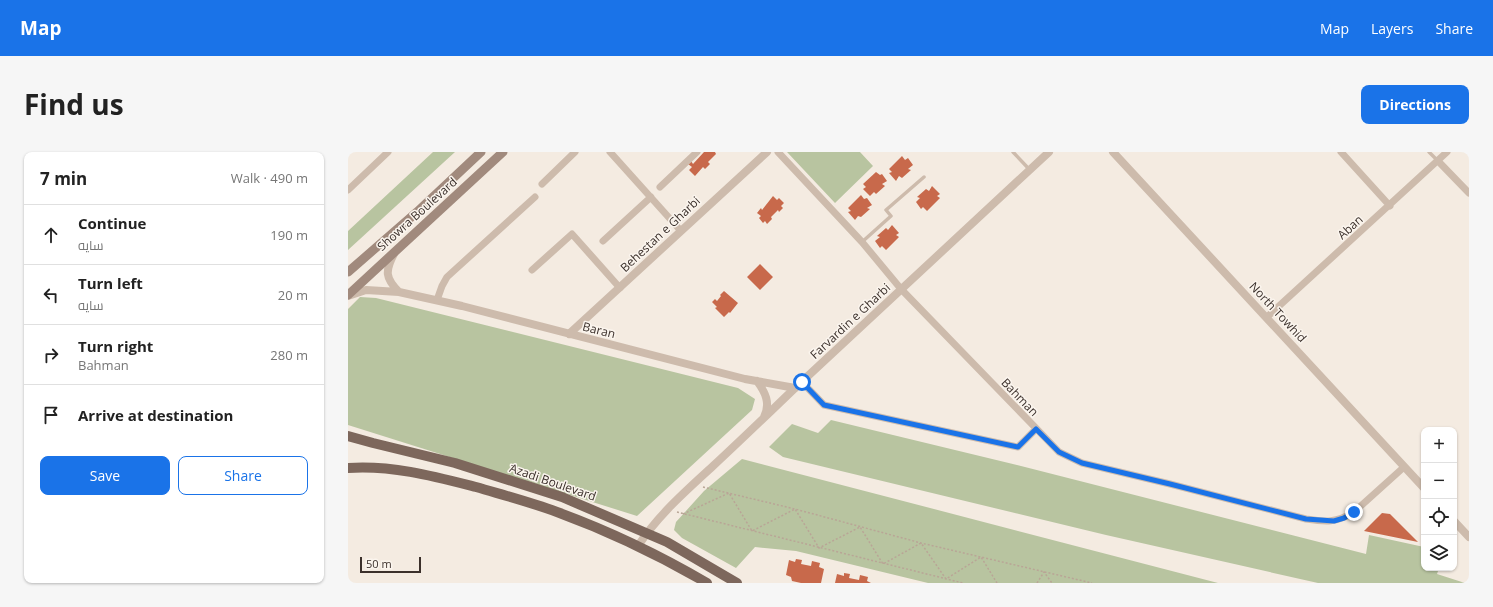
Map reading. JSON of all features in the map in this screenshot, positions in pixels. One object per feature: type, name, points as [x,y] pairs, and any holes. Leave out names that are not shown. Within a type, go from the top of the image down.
[{"type":"main road","name":"Showra Boulevard","points":[[348,272],[417,212],[481,152]]},
{"type":"main road","name":"Showra Boulevard","points":[[348,296],[503,152]]},
{"type":"main road","name":"َAzadi Boulevard","points":[[348,436],[455,463],[555,494],[667,542],[737,583]]},
{"type":"main road","points":[[348,468],[367,466],[412,471],[451,480],[556,512],[634,544],[703,582]]},
{"type":"main road","points":[[634,544],[637,528]]},
{"type":"main road","points":[[650,552],[649,546],[651,541],[656,538]]},
{"type":"street","points":[[348,190],[388,152]]},
{"type":"street","points":[[542,184],[575,152]]},
{"type":"street","points":[[610,152],[681,231]]},
{"type":"street","points":[[660,187],[698,152]]},
{"type":"street","name":"Behestan e Gharbi","points":[[569,334],[767,152]]},
{"type":"street","name":"Bahman","points":[[778,152],[862,242],[902,289],[1059,452],[1082,463],[1319,521],[1334,521],[1344,518],[1354,512],[1404,467]]},
{"type":"street","name":"Farvardin e Gharbi","points":[[634,544],[667,510],[795,388],[1049,152]]},
{"type":"street","name":"North Towhid","points":[[1113,152],[1421,485]]},
{"type":"street","points":[[1341,152],[1390,206]]},
{"type":"street","name":"Aban","points":[[1267,317],[1390,206],[1447,152]]},
{"type":"street","points":[[1438,161],[1469,193]]},
{"type":"street","points":[[437,300],[447,277],[535,197]]},
{"type":"street","points":[[603,241],[651,197]]},
{"type":"street","points":[[532,270],[572,234],[620,288]]},
{"type":"street","points":[[396,251],[388,266],[387,272],[390,282],[399,292]]},
{"type":"street","name":"‌‌Baran","points":[[348,296],[366,290],[399,292],[437,300],[757,381],[795,388]]},
{"type":"street","points":[[757,381],[763,389],[767,404],[767,409],[760,422]]},
{"type":"street","points":[[802,382],[824,405],[1018,447],[1036,429]]},
{"type":"street","points":[[1457,524],[1469,538]]},
{"type":"lane","points":[[1013,152],[1030,170]]},
{"type":"lane","points":[[1429,152],[1438,161]]},
{"type":"lane","points":[[862,242],[891,216],[886,210],[924,177]]},
{"type":"path","points":[[693,485],[795,509],[920,543],[1092,583]]},
{"type":"path","points":[[683,514],[729,493]]},
{"type":"path","points":[[729,493],[752,531]]},
{"type":"path","points":[[752,531],[795,509]]},
{"type":"path","points":[[795,509],[819,548]]},
{"type":"path","points":[[667,510],[963,583]]},
{"type":"path","points":[[819,548],[860,527]]},
{"type":"path","points":[[860,527],[882,564]]},
{"type":"path","points":[[882,564],[920,543]]},
{"type":"path","points":[[920,543],[946,579]]},
{"type":"path","points":[[946,579],[981,557]]},
{"type":"path","points":[[981,557],[997,583]]},
{"type":"path","points":[[1037,583],[1044,572]]},
{"type":"path","points":[[1044,572],[1052,583]]},
{"type":"green space","points":[[433,152],[455,152],[348,250],[348,231]]},
{"type":"green space","points":[[787,152],[860,152],[873,166],[835,203]]},
{"type":"green space","points":[[360,297],[376,298],[738,388],[755,399],[752,410],[637,516],[348,425],[348,309]]},
{"type":"green space","points":[[831,420],[1021,466],[1366,554],[1369,535],[1421,546],[1421,571],[1438,571],[1437,574],[1465,583],[1318,583],[1106,535],[783,457],[769,447],[792,424],[818,433]]},
{"type":"green space","points":[[742,459],[1218,583],[928,583],[796,551],[755,547],[736,568],[682,538],[674,530],[676,522],[704,491]]},
{"type":"building","points":[[704,152],[715,152],[716,154],[708,162],[710,164],[705,169],[703,167],[695,176],[689,170],[692,167],[688,164],[691,161],[693,164]]},
{"type":"building","points":[[902,156],[905,160],[908,158],[913,165],[908,169],[911,170],[902,178],[899,176],[896,181],[889,173],[892,172],[889,169]]},
{"type":"building","points":[[876,172],[880,175],[882,174],[887,181],[882,184],[885,186],[876,194],[874,192],[870,196],[863,189],[866,187],[863,184]]},
{"type":"building","points":[[932,186],[940,194],[937,196],[940,198],[927,211],[923,207],[921,209],[916,202],[920,198],[917,197],[926,189],[929,191]]},
{"type":"building","points":[[861,195],[864,199],[867,198],[872,205],[867,208],[870,209],[861,217],[858,216],[855,220],[848,212],[851,211],[848,208]]},
{"type":"building","points":[[773,196],[777,200],[779,198],[784,203],[781,206],[783,208],[779,212],[778,210],[771,217],[772,219],[767,224],[765,221],[763,223],[759,218],[761,216],[757,213],[761,208],[762,210]]},
{"type":"building","points":[[892,225],[899,233],[896,235],[899,237],[886,250],[882,246],[880,248],[875,241],[880,237],[877,236],[886,228],[888,230]]},
{"type":"building","points":[[760,264],[773,277],[760,290],[747,277]]},
{"type":"building","points":[[724,291],[738,303],[730,313],[729,312],[724,317],[715,308],[717,307],[712,302],[715,299],[717,301]]},
{"type":"building","points":[[1382,513],[1390,514],[1418,542],[1364,531]]},
{"type":"building","points":[[796,559],[802,560],[801,564],[811,566],[812,561],[820,563],[819,567],[824,569],[821,583],[801,583],[792,581],[791,577],[786,575],[789,560],[795,562]]},
{"type":"building","points":[[844,573],[850,574],[849,578],[859,580],[860,575],[868,577],[867,581],[871,583],[835,583],[837,574],[844,576]]},
{"type":"route","points":[[802,382],[824,405],[1018,447],[1036,429],[1059,452],[1082,463],[1306,519],[1334,521],[1344,518],[1354,512]]}]
